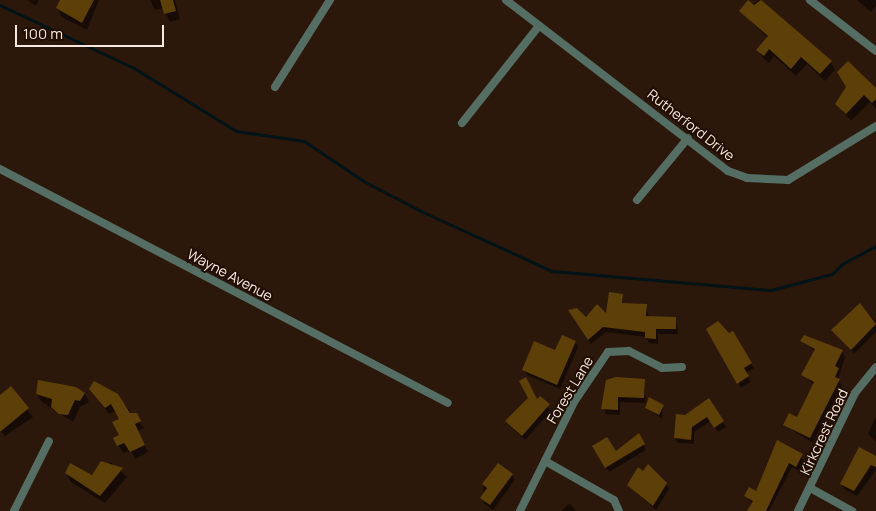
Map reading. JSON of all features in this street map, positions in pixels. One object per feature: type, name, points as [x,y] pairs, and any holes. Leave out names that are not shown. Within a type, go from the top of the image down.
[{"type":"street","points":[[275,87],[330,0]]},
{"type":"street","name":"Rutherford Drive","points":[[506,0],[688,138],[728,171],[767,181],[788,180],[810,170],[876,126]]},
{"type":"street","points":[[810,0],[876,51]]},
{"type":"street","points":[[462,123],[539,26]]},
{"type":"street","points":[[637,200],[688,138]]},
{"type":"street","name":"Wayne Avenue","points":[[0,169],[448,403]]},
{"type":"street","name":"Forest Lane","points":[[520,511],[574,402],[608,352],[629,351],[662,368],[682,367]]},
{"type":"street","name":"Kirkcrest Road","points":[[798,511],[812,489],[854,393],[876,367]]},
{"type":"street","points":[[14,511],[49,441]]},
{"type":"street","points":[[545,461],[614,500],[619,511]]},
{"type":"street","points":[[812,489],[852,511]]},
{"type":"building","points":[[60,0],[94,0],[82,23],[56,8]]},
{"type":"building","points":[[160,0],[173,0],[176,11],[164,14]]},
{"type":"building","points":[[748,0],[754,5],[761,0],[832,61],[820,74],[801,57],[791,69],[769,49],[764,56],[756,50],[768,36],[739,11]]},
{"type":"building","points":[[848,61],[876,88],[876,99],[872,103],[864,95],[846,114],[835,104],[846,87],[837,72]]},
{"type":"building","points":[[609,292],[623,294],[622,303],[647,304],[646,316],[676,317],[676,329],[656,329],[656,339],[645,338],[645,332],[603,327],[588,340],[568,310],[577,308],[586,317],[597,304],[606,313]]},
{"type":"building","points":[[860,303],[876,324],[851,350],[831,330]]},
{"type":"building","points":[[718,321],[729,333],[733,331],[752,363],[744,368],[749,376],[737,384],[706,329]]},
{"type":"building","points":[[562,335],[576,341],[557,385],[522,370],[534,341],[555,350]]},
{"type":"building","points":[[804,335],[843,350],[835,366],[839,368],[835,377],[840,379],[810,438],[783,425],[789,413],[797,417],[814,382],[801,375],[815,349],[800,341]]},
{"type":"building","points":[[526,377],[537,399],[540,396],[550,404],[522,436],[505,421],[528,398],[519,381]]},
{"type":"building","points":[[616,377],[645,379],[644,398],[618,397],[618,410],[601,409],[606,380]]},
{"type":"building","points":[[38,380],[76,387],[85,393],[80,401],[75,400],[68,415],[59,414],[51,407],[52,399],[36,394]]},
{"type":"building","points":[[94,381],[118,394],[130,413],[137,413],[141,421],[135,424],[145,445],[130,452],[124,443],[117,446],[113,438],[119,435],[112,422],[119,419],[111,404],[105,408],[89,389]]},
{"type":"building","points":[[11,386],[29,408],[0,432],[0,395]]},
{"type":"building","points":[[649,397],[664,405],[659,415],[645,408]]},
{"type":"building","points":[[709,398],[724,421],[714,428],[707,417],[692,427],[691,440],[674,438],[676,414],[685,415]]},
{"type":"building","points":[[639,433],[645,444],[605,468],[592,446],[607,437],[616,451]]},
{"type":"building","points":[[777,440],[803,454],[796,467],[789,463],[766,511],[747,511],[753,501],[744,496],[749,487],[756,491]]},
{"type":"building","points":[[859,447],[876,456],[876,467],[871,465],[854,491],[840,484]]},
{"type":"building","points":[[101,461],[123,468],[100,496],[65,473],[70,463],[92,475]]},
{"type":"building","points":[[498,463],[513,474],[490,505],[480,498],[487,488],[482,484]]},
{"type":"building","points":[[648,464],[667,483],[653,506],[627,485],[638,467],[643,471]]},
{"type":"waterway","points":[[0,5],[134,68],[236,131],[304,141],[365,182],[423,212],[552,271],[771,290],[832,274],[842,264],[876,246]]}]
